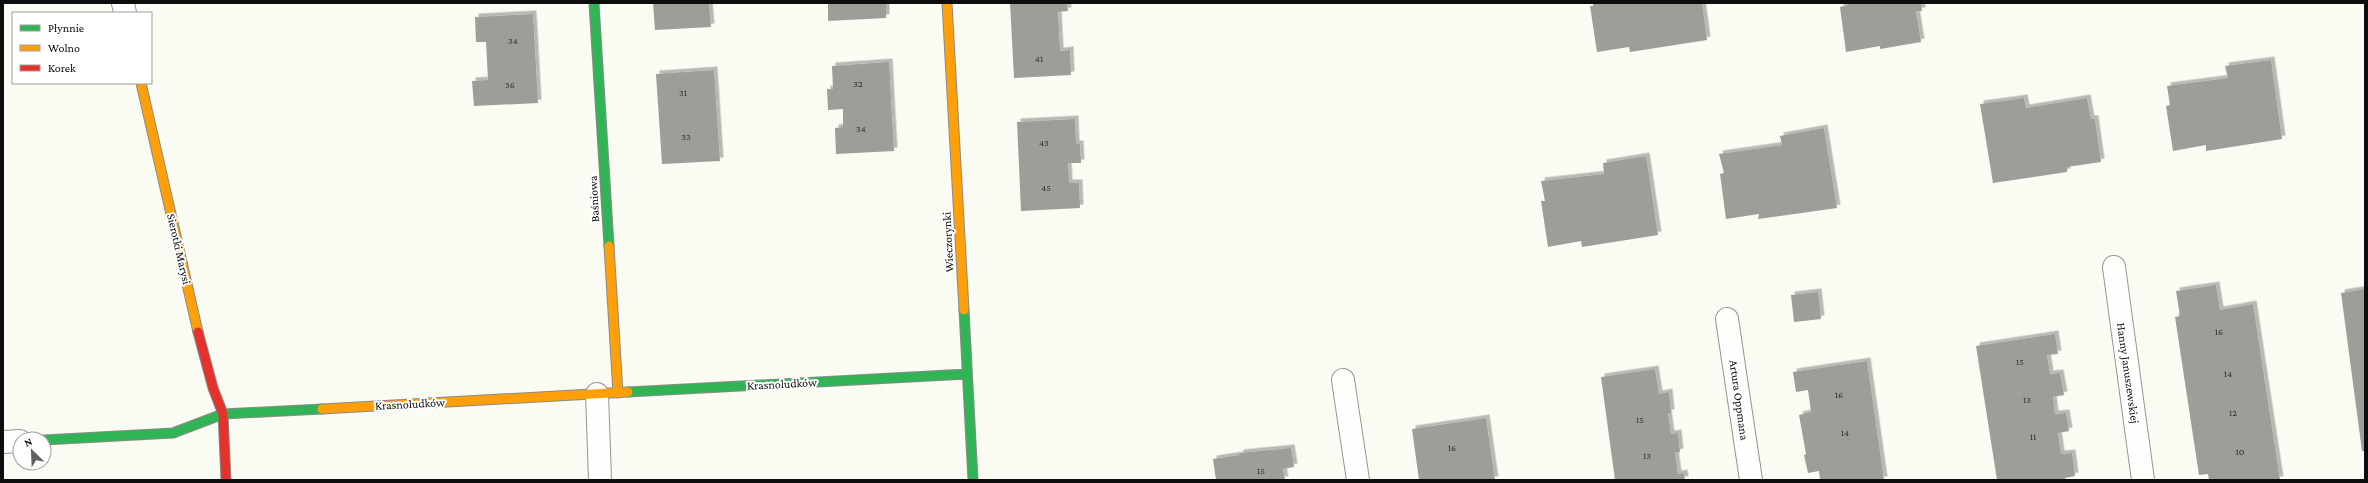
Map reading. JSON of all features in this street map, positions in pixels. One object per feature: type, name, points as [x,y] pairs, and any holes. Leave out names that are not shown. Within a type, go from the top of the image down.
[{"type":"street","name":"Baśniowa","points":[[594,3],[607,393]]},
{"type":"street","name":"Wieczorynki","points":[[947,3],[973,480]]},
{"type":"street","name":"Sierotki Marysi","points":[[141,84],[198,331],[213,388],[223,414]]},
{"type":"street","name":"Hanny Januszewskiej","points":[[2114,266],[2143,480]]},
{"type":"street","name":"Artura Oppmana","points":[[1727,319],[1751,480]]},
{"type":"street","name":"Krasnoludków","points":[[52,440],[173,433],[223,414],[967,374]]},
{"type":"street","points":[[1343,380],[1358,480]]},
{"type":"street","points":[[600,480],[607,393]]},
{"type":"street","points":[[223,414],[226,480]]},
{"type":"building","points":[[653,3],[709,3],[711,27],[655,30]]},
{"type":"building","points":[[828,3],[886,3],[886,18],[828,21]]},
{"type":"building","points":[[1010,3],[1067,3],[1068,11],[1058,12],[1060,51],[1070,50],[1071,75],[1014,78]]},
{"type":"building","points":[[1593,3],[1702,3],[1707,40],[1630,52],[1629,47],[1597,52],[1590,6],[1593,6]]},
{"type":"building","points":[[1848,3],[1921,3],[1922,11],[1916,11],[1921,42],[1880,49],[1880,46],[1846,52],[1840,7],[1848,5]]},
{"type":"building","points":[[533,14],[538,103],[474,106],[472,81],[488,80],[486,42],[476,42],[475,17]]},
{"type":"building","points":[[2271,60],[2282,139],[2206,151],[2206,145],[2173,151],[2166,106],[2170,105],[2167,86],[2228,78],[2225,66]]},
{"type":"building","points":[[889,62],[894,151],[836,154],[835,128],[843,127],[843,109],[828,110],[827,89],[833,89],[832,66]]},
{"type":"building","points":[[714,70],[720,161],[662,164],[656,74]]},
{"type":"building","points":[[2024,98],[2026,108],[2087,98],[2091,119],[2095,119],[2101,162],[2067,167],[2067,172],[1993,183],[1980,104]]},
{"type":"building","points":[[1075,119],[1076,144],[1080,144],[1081,163],[1068,163],[1069,183],[1079,183],[1080,208],[1021,211],[1017,122]]},
{"type":"building","points":[[1824,128],[1837,208],[1758,219],[1759,214],[1726,219],[1720,174],[1724,173],[1719,154],[1782,145],[1780,136]]},
{"type":"building","points":[[1646,156],[1658,235],[1582,247],[1581,241],[1548,247],[1541,201],[1545,201],[1541,181],[1604,174],[1603,163]]},
{"type":"building","points":[[2216,285],[2220,310],[2253,304],[2280,480],[2209,480],[2208,474],[2199,475],[2175,317],[2180,316],[2176,291]]},
{"type":"building","points":[[2365,289],[2365,451],[2362,451],[2341,293]]},
{"type":"building","points":[[1818,292],[1821,319],[1794,322],[1791,295]]},
{"type":"building","points":[[2055,334],[2058,354],[2047,355],[2050,374],[2060,373],[2064,395],[2053,397],[2055,414],[2066,413],[2069,431],[2058,433],[2061,454],[2072,453],[2075,476],[2065,478],[2065,480],[1997,480],[1976,346]]},
{"type":"building","points":[[1867,361],[1884,480],[1820,480],[1819,471],[1808,473],[1804,455],[1806,454],[1799,415],[1811,412],[1808,390],[1796,392],[1793,372]]},
{"type":"building","points":[[1655,369],[1659,394],[1669,392],[1671,413],[1668,413],[1671,434],[1678,433],[1680,452],[1675,453],[1678,474],[1684,473],[1685,480],[1615,480],[1601,377]]},
{"type":"building","points":[[1486,418],[1495,480],[1419,480],[1412,429]]},
{"type":"building","points":[[1291,448],[1294,467],[1283,469],[1285,480],[1216,480],[1213,459],[1240,455],[1240,453]]},
{"type":"traffic: fast","points":[[594,3],[609,246]]},
{"type":"traffic: fast","points":[[964,310],[973,480]]},
{"type":"traffic: fast","points":[[628,392],[967,374]]},
{"type":"traffic: fast","points":[[52,440],[173,433],[223,414],[322,409]]},
{"type":"traffic: slow","points":[[947,3],[964,310]]},
{"type":"traffic: slow","points":[[141,84],[198,332]]},
{"type":"traffic: slow","points":[[609,246],[618,393]]},
{"type":"traffic: slow","points":[[322,409],[628,392]]},
{"type":"traffic: jam","points":[[198,332],[213,388],[223,414],[226,480]]}]
